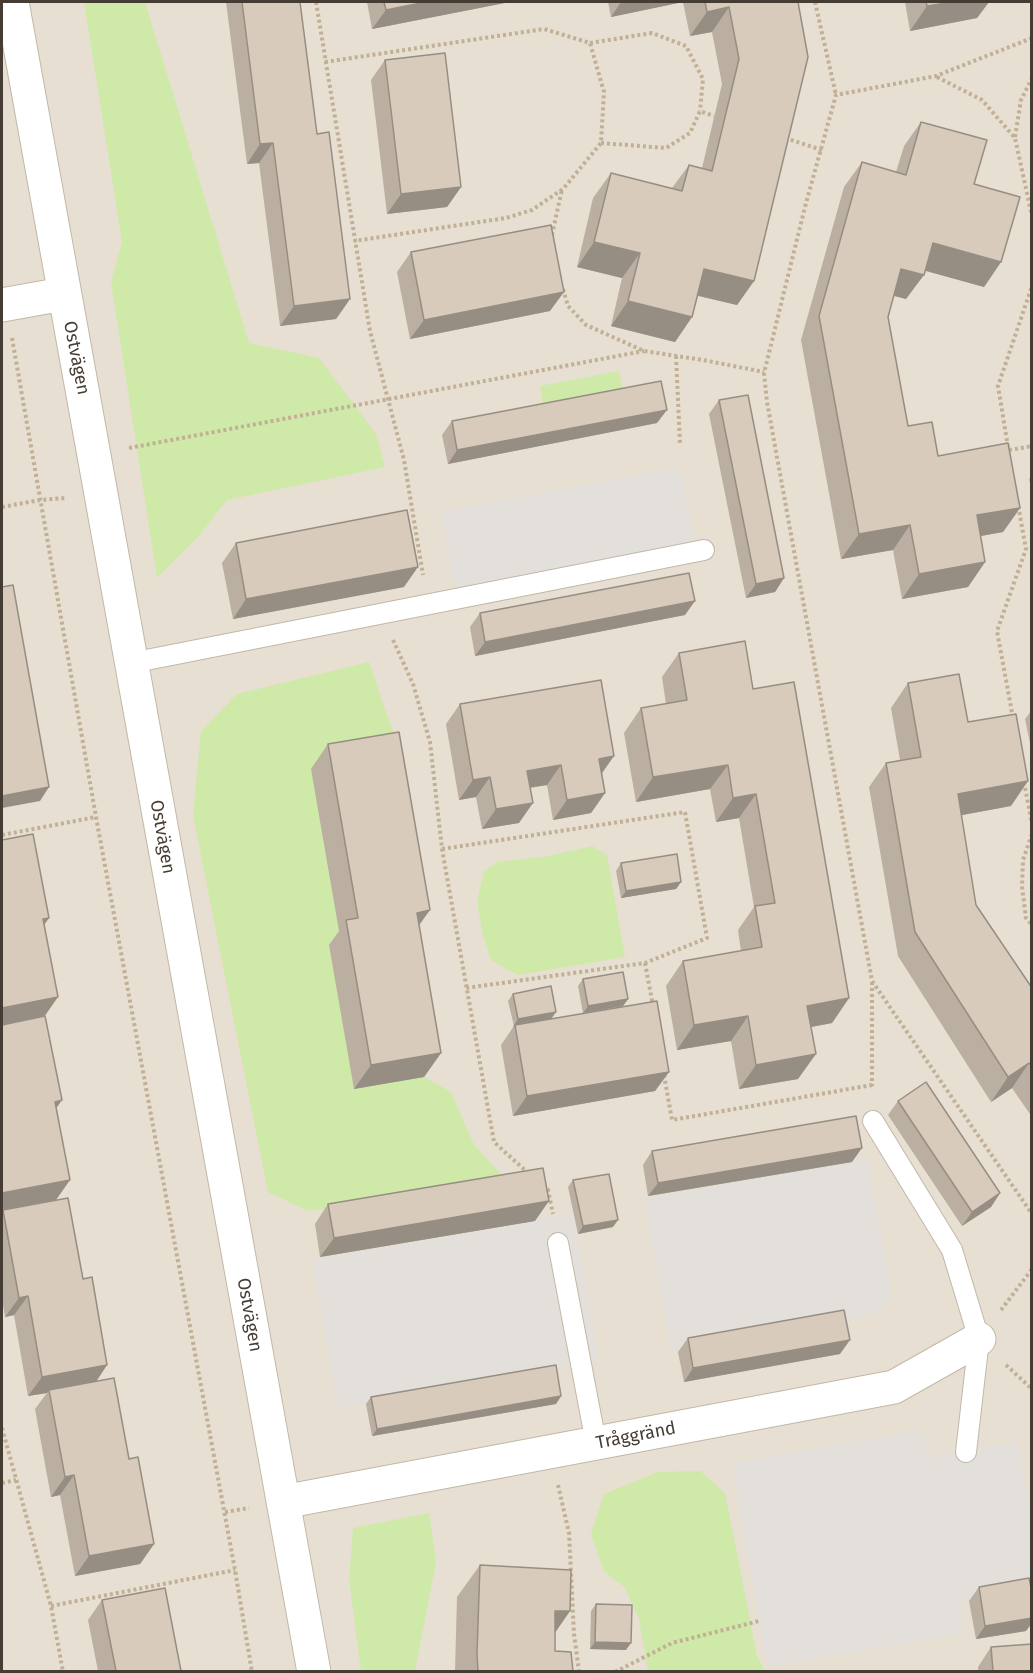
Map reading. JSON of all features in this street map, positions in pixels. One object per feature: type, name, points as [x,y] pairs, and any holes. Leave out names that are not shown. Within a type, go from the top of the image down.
[{"type":"street","name":"Ostvägen","points":[[12,2],[63,294],[314,1671]]},
{"type":"street","points":[[4,305],[63,294]]},
{"type":"street","name":"Tråggränd","points":[[283,1502],[894,1387],[979,1339]]},
{"type":"lane","points":[[131,663],[704,550]]},
{"type":"lane","points":[[873,1120],[952,1250],[979,1339],[966,1452]]},
{"type":"lane","points":[[558,1243],[596,1443]]},
{"type":"path","points":[[316,2],[370,331],[404,460],[428,603]]},
{"type":"path","points":[[815,2],[836,95],[806,203],[764,372],[767,402],[872,981],[873,1120]]},
{"type":"path","points":[[326,62],[544,29],[590,43],[652,33],[686,46],[703,79],[700,111],[690,133],[666,148],[601,143]]},
{"type":"path","points":[[836,95],[936,76],[1032,38]]},
{"type":"path","points":[[354,241],[506,218],[532,210],[562,189],[601,143],[604,92],[590,43]]},
{"type":"path","points":[[936,76],[982,100],[1015,138]]},
{"type":"path","points":[[1032,78],[1021,100],[1015,138],[1032,216]]},
{"type":"path","points":[[700,111],[714,116]]},
{"type":"path","points":[[778,136],[822,150]]},
{"type":"path","points":[[554,244],[552,234],[562,189]]},
{"type":"path","points":[[562,284],[568,306],[586,326],[644,351],[764,372]]},
{"type":"path","points":[[1011,461],[998,386],[1032,286]]},
{"type":"path","points":[[4,305],[252,1671]]},
{"type":"path","points":[[94,455],[644,351]]},
{"type":"path","points":[[676,356],[680,443]]},
{"type":"path","points":[[1009,450],[1032,446]]},
{"type":"path","points":[[1013,722],[997,631],[1026,549],[1018,505]]},
{"type":"path","points":[[380,613],[413,684],[430,742],[441,849],[494,1142],[533,1177]]},
{"type":"path","points":[[1023,778],[1032,824]]},
{"type":"path","points":[[441,849],[685,812],[707,938],[645,963],[466,988]]},
{"type":"path","points":[[2,835],[96,817]]},
{"type":"path","points":[[1032,834],[1023,860],[1022,887],[1026,918],[1032,925]]},
{"type":"path","points":[[645,963],[653,1008]]},
{"type":"path","points":[[872,981],[1032,1214]]},
{"type":"path","points":[[663,1064],[672,1120],[872,1085]]},
{"type":"path","points":[[541,1184],[548,1191],[558,1243]]},
{"type":"path","points":[[2,1428],[51,1606],[63,1671]]},
{"type":"path","points":[[550,1453],[569,1533],[574,1634],[579,1671]]},
{"type":"path","points":[[2,1483],[16,1480]]},
{"type":"path","points":[[51,1606],[235,1570]]},
{"type":"path","points":[[615,1671],[672,1643],[759,1622]]},
{"type":"shaded area","points":[[2,2],[1031,2],[1031,1671],[2,1671]]},
{"type":"shaded area","points":[[680,467],[695,545],[456,590],[441,512]]},
{"type":"shaded area","points":[[867,1157],[892,1297],[873,1315],[672,1352],[644,1199]]},
{"type":"shaded area","points":[[573,1213],[599,1361],[338,1408],[312,1260]]},
{"type":"shaded area","points":[[923,1430],[928,1458],[1018,1442],[1031,1523],[1031,1590],[958,1603],[963,1633],[767,1667],[732,1463]]},
{"type":"green space","points":[[84,2],[145,2],[249,343],[319,358],[376,434],[385,467],[227,500],[197,538],[157,578],[111,282],[122,242]]},
{"type":"green space","points":[[619,371],[623,391],[543,406],[540,386]]},
{"type":"green space","points":[[369,662],[401,750],[341,943],[354,1089],[424,1077],[451,1092],[474,1145],[511,1185],[308,1211],[268,1192],[193,815],[201,731],[237,694]]},
{"type":"green space","points":[[592,846],[607,855],[625,957],[518,975],[491,960],[482,932],[477,900],[484,871],[497,862],[548,856]]},
{"type":"green space","points":[[700,1471],[725,1493],[757,1656],[765,1671],[648,1671],[639,1619],[625,1588],[604,1571],[591,1534],[604,1494],[658,1472]]},
{"type":"green space","points":[[429,1513],[436,1562],[415,1671],[361,1671],[349,1580],[353,1528]]},
{"type":"building","points":[[242,2],[300,2],[317,134],[329,132],[350,299],[294,306],[273,143],[260,144]]},
{"type":"building","points":[[384,2],[426,2],[386,10]]},
{"type":"building","points":[[705,2],[798,2],[808,57],[754,281],[704,269],[692,317],[628,301],[640,253],[594,242],[611,173],[682,191],[689,165],[712,171],[739,59],[729,7],[707,12]]},
{"type":"building","points":[[926,2],[953,2],[927,6]]},
{"type":"building","points":[[445,53],[461,187],[401,194],[385,60]]},
{"type":"building","points":[[921,122],[987,140],[974,184],[1020,197],[1001,262],[933,243],[924,275],[901,269],[888,317],[908,426],[932,422],[938,456],[1008,443],[1020,508],[977,515],[985,562],[919,574],[910,525],[859,534],[819,316],[862,162],[906,175]]},
{"type":"building","points":[[551,225],[564,292],[424,320],[411,252]]},
{"type":"building","points":[[661,381],[667,410],[457,450],[452,421]]},
{"type":"building","points":[[748,395],[784,578],[756,584],[719,400]]},
{"type":"building","points":[[407,510],[418,567],[246,599],[236,543]]},
{"type":"building","points":[[689,573],[695,601],[485,642],[480,613]]},
{"type":"building","points":[[13,585],[49,787],[2,796],[2,587]]},
{"type":"building","points":[[745,641],[753,689],[794,682],[849,998],[807,1006],[816,1054],[756,1065],[748,1016],[694,1025],[683,961],[762,947],[755,906],[775,903],[756,794],[733,798],[728,765],[653,777],[641,708],[687,700],[679,653]]},
{"type":"building","points":[[959,674],[968,722],[1016,714],[1028,781],[958,794],[976,905],[1032,988],[1032,1067],[1029,1063],[1008,1077],[915,932],[886,763],[921,757],[908,683]]},
{"type":"building","points":[[601,680],[614,756],[599,759],[605,793],[567,800],[561,765],[527,771],[533,803],[496,809],[490,777],[473,780],[460,704]]},
{"type":"building","points":[[399,732],[430,910],[417,913],[441,1053],[371,1065],[346,920],[358,918],[328,744]]},
{"type":"building","points":[[33,834],[49,918],[43,919],[58,997],[2,1008],[2,840]]},
{"type":"building","points":[[677,854],[681,882],[626,891],[621,863]]},
{"type":"building","points":[[623,972],[628,999],[588,1006],[583,979]]},
{"type":"building","points":[[551,986],[556,1012],[518,1019],[513,994]]},
{"type":"building","points":[[657,1001],[669,1072],[527,1096],[515,1025]]},
{"type":"building","points":[[45,1016],[62,1100],[55,1102],[70,1180],[2,1193],[2,1025]]},
{"type":"building","points":[[926,1082],[1000,1193],[972,1212],[898,1101]]},
{"type":"building","points":[[856,1116],[862,1148],[658,1183],[652,1151]]},
{"type":"building","points":[[543,1168],[549,1201],[334,1238],[328,1204]]},
{"type":"building","points":[[609,1174],[618,1220],[583,1226],[573,1180]]},
{"type":"building","points":[[68,1198],[83,1279],[92,1277],[107,1365],[42,1377],[28,1296],[19,1298],[3,1210]]},
{"type":"building","points":[[844,1310],[850,1340],[693,1368],[688,1338]]},
{"type":"building","points":[[556,1365],[561,1396],[377,1429],[371,1397]]},
{"type":"building","points":[[114,1378],[129,1459],[138,1457],[154,1544],[89,1556],[74,1475],[65,1477],[49,1390]]},
{"type":"building","points":[[480,1565],[571,1570],[570,1611],[555,1611],[555,1651],[571,1652],[573,1671],[478,1671]]},
{"type":"building","points":[[1029,1578],[1032,1592],[1032,1618],[985,1626],[979,1587]]},
{"type":"building","points":[[165,1588],[181,1671],[116,1671],[102,1600]]},
{"type":"building","points":[[596,1604],[632,1605],[631,1643],[595,1642]]},
{"type":"building","points":[[1032,1644],[1032,1671],[993,1671],[991,1647]]}]
